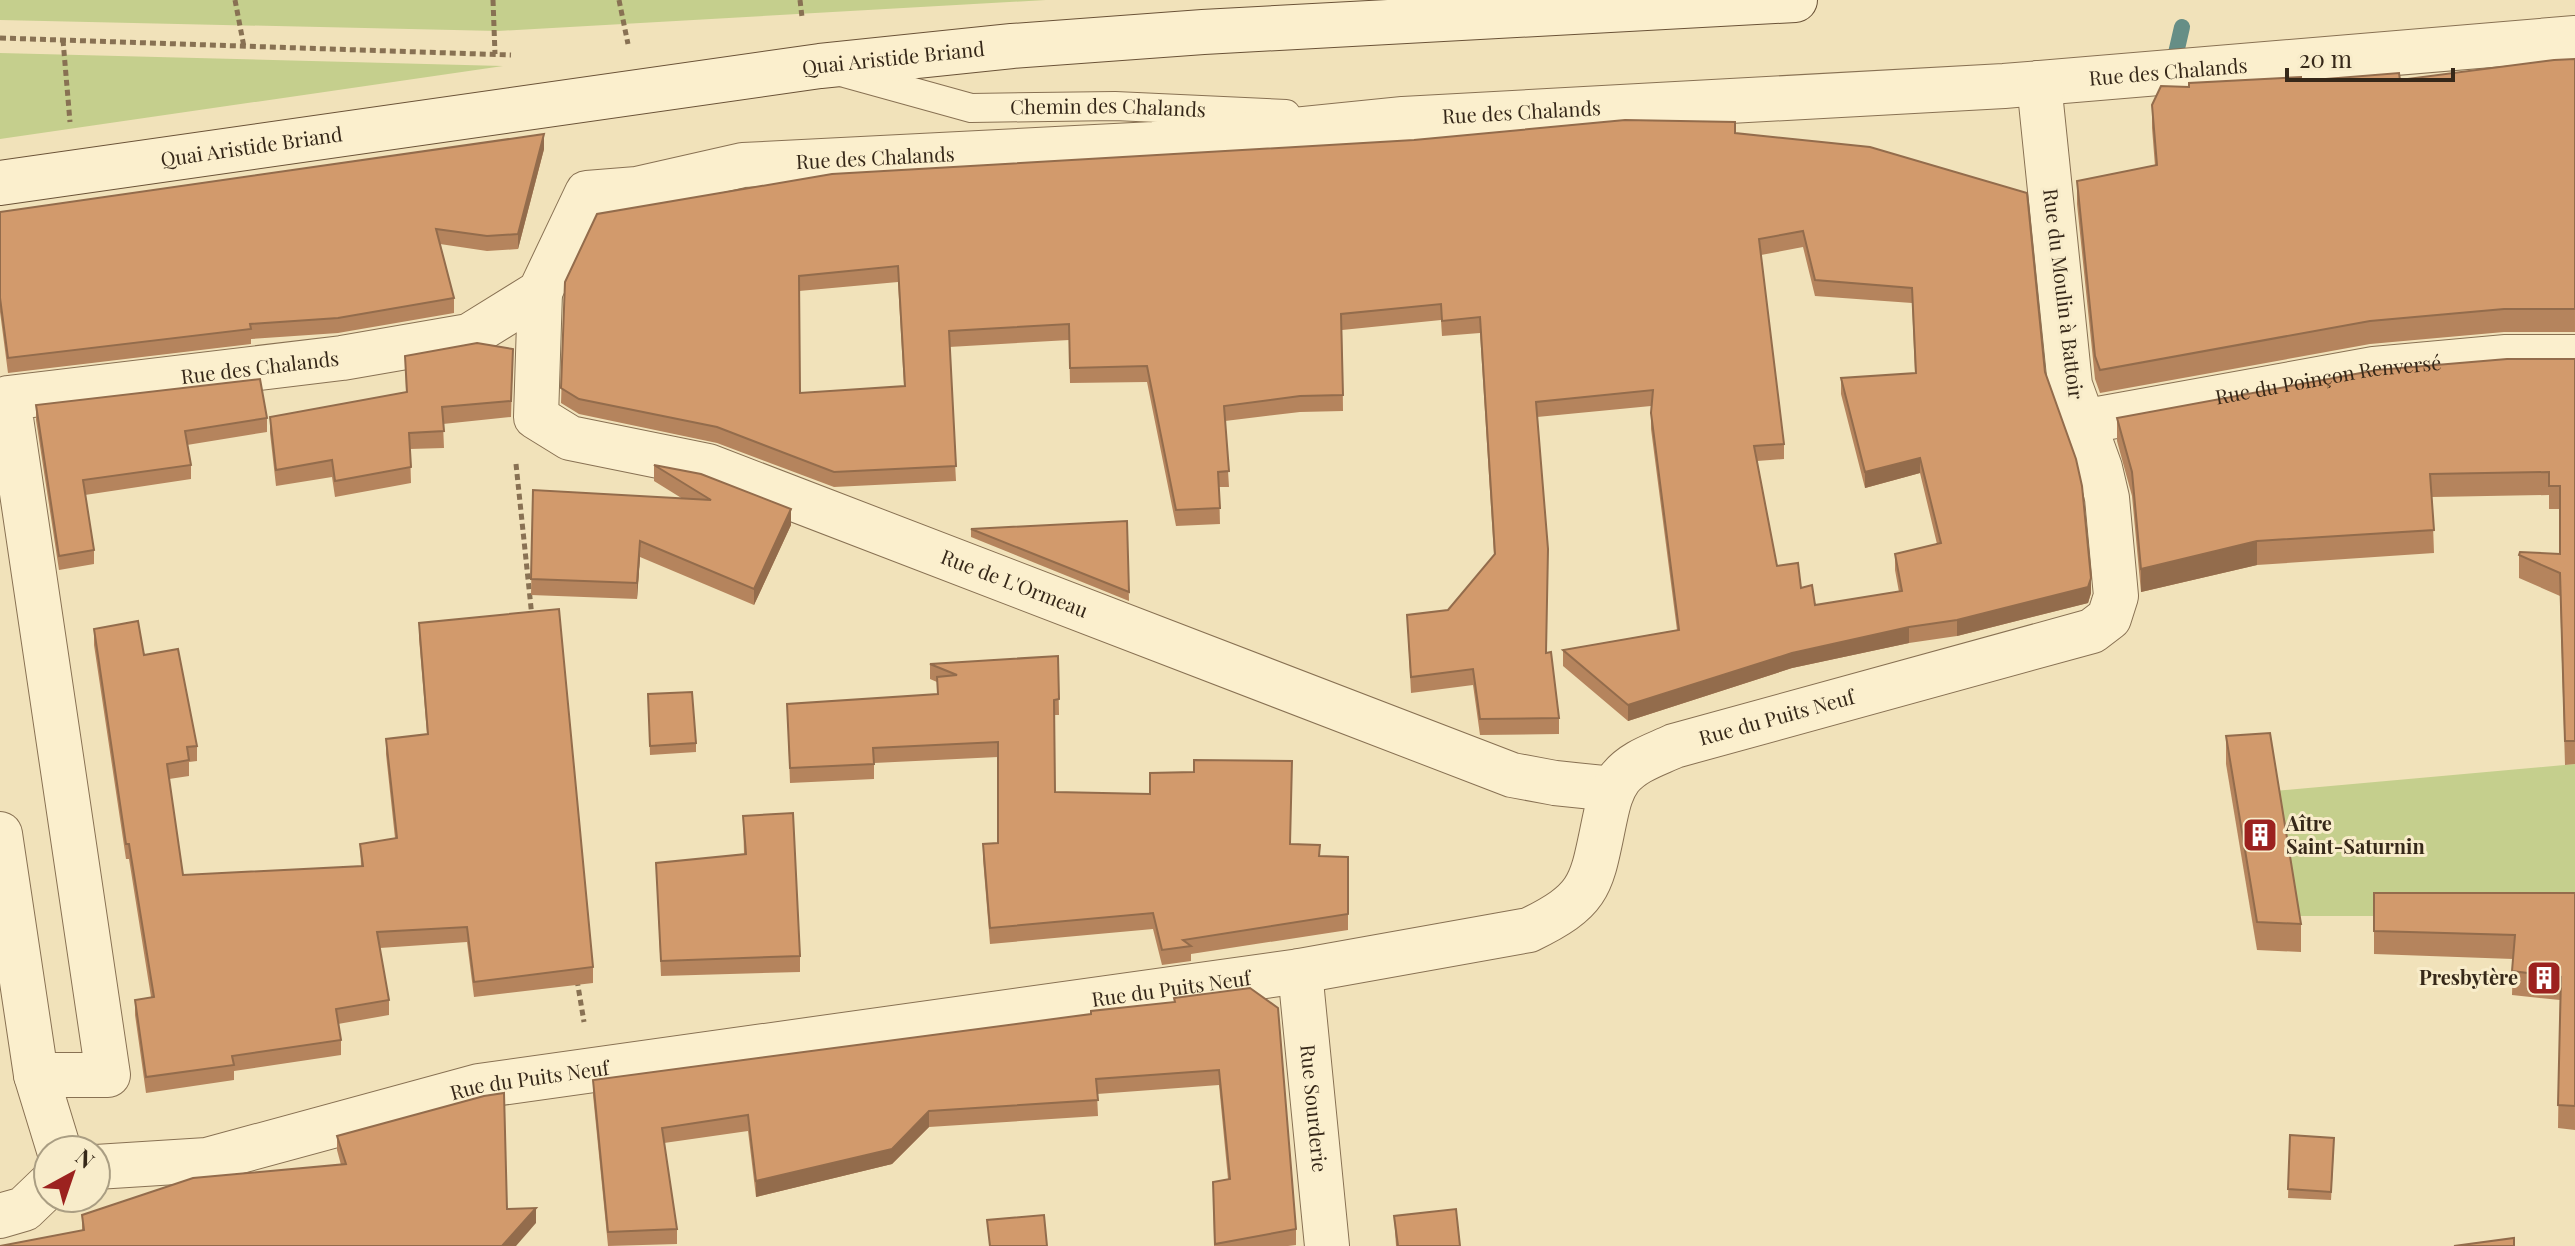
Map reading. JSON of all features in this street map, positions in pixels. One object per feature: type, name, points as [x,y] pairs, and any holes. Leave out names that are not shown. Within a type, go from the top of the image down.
[{"type":"street","name":"Quai Aristide Briand","points":[[0,183],[820,66],[1012,46],[1203,32],[1795,0]]},
{"type":"street","name":"Rue des Chalands","points":[[36,1075],[108,1075],[8,398],[342,358],[469,336],[540,292],[587,193],[637,189],[743,165],[1154,144],[1403,119],[1919,92],[2575,38]]},
{"type":"street","name":"Rue du Moulin à Battoir","points":[[2039,83],[2070,385],[2100,468],[2107,498],[2116,596]]},
{"type":"street","points":[[536,417],[540,292]]},
{"type":"street","name":"Rue du Poinçon Renversé","points":[[2082,422],[2374,369],[2506,357],[2575,357]]},
{"type":"street","name":"Rue de L'Ormeau","points":[[536,417],[570,438],[708,466],[1512,775],[1613,789]]},
{"type":"street","name":"Rue du Puits Neuf","points":[[112,1166],[207,1160],[479,1086],[1300,971],[1529,930],[1557,916],[1579,899],[1593,875],[1613,789],[1635,764],[1674,746],[2092,631],[2109,618],[2116,596]]},
{"type":"street","points":[[0,834],[36,1075],[54,1134]]},
{"type":"street","name":"Rue Sourderie","points":[[1300,971],[1327,1246]]},
{"type":"street","points":[[0,1216],[24,1209],[32,1201]]},
{"type":"lane","name":"Chemin des Chalands","points":[[820,66],[971,108],[1115,106],[1403,119]]},
{"type":"path","points":[[235,0],[244,47]]},
{"type":"path","points":[[493,0],[495,54]]},
{"type":"path","points":[[619,0],[630,57]]},
{"type":"path","points":[[0,38],[533,56],[542,107]]},
{"type":"path","points":[[63,40],[70,125]]},
{"type":"path","points":[[532,623],[515,454],[536,417]]},
{"type":"path","points":[[577,977],[592,1070]]},
{"type":"green space","points":[[0,0],[1046,0],[498,31],[0,20]]},
{"type":"green space","points":[[0,53],[503,66],[0,139]]},
{"type":"green space","points":[[2575,764],[2575,916],[2295,916],[2275,791]]},
{"type":"building","points":[[2575,59],[2575,309],[2504,309],[2370,321],[2100,370],[2095,356],[2077,181],[2157,165],[2152,105],[2161,86],[2189,87],[2189,83],[2301,77],[2301,81],[2399,73],[2400,80]]},
{"type":"building","points":[[1625,120],[1735,122],[1735,133],[1870,147],[2027,193],[2045,372],[2076,459],[2082,486],[2091,578],[2088,587],[1957,620],[1909,627],[1792,653],[1628,705],[1563,650],[1679,630],[1651,413],[1653,390],[1536,402],[1548,549],[1546,653],[1551,652],[1559,718],[1480,719],[1473,669],[1411,677],[1407,615],[1448,610],[1495,554],[1480,317],[1442,321],[1441,304],[1341,314],[1343,395],[1300,396],[1224,406],[1229,471],[1218,472],[1220,508],[1176,510],[1147,366],[1070,368],[1069,324],[949,331],[956,466],[834,472],[717,427],[579,399],[561,388],[565,282],[597,214],[832,174],[1414,140]],"holes":[[[1803,231],[1815,280],[1912,288],[1916,373],[1841,378],[1865,472],[1920,458],[1941,543],[1895,554],[1902,591],[1815,605],[1812,585],[1801,588],[1798,563],[1777,566],[1754,446],[1784,444],[1759,239]],[[898,266],[905,386],[800,393],[799,276]]]},
{"type":"building","points":[[544,134],[518,234],[487,236],[436,229],[454,298],[338,318],[250,324],[251,329],[8,358],[0,298],[0,212]]},
{"type":"building","points":[[477,343],[513,349],[511,401],[442,407],[444,431],[409,433],[411,467],[335,481],[332,460],[276,470],[270,417],[407,392],[405,356]]},
{"type":"building","points":[[2507,359],[2575,359],[2575,741],[2565,741],[2560,573],[2519,555],[2520,552],[2560,554],[2560,486],[2549,486],[2549,472],[2430,474],[2434,530],[2257,541],[2141,569],[2132,472],[2117,418],[2377,370]]},
{"type":"building","points":[[260,379],[267,418],[185,431],[191,465],[83,480],[94,550],[59,556],[36,405]]},
{"type":"building","points":[[654,465],[701,474],[791,509],[754,589],[640,541],[637,583],[531,579],[533,490],[711,500]]},
{"type":"building","points":[[1127,521],[1129,592],[971,529]]},
{"type":"building","points":[[559,609],[593,967],[474,982],[467,927],[377,932],[389,1000],[336,1009],[341,1040],[232,1056],[234,1065],[146,1077],[135,1000],[154,997],[129,844],[126,844],[94,629],[138,621],[144,655],[178,649],[197,746],[187,747],[189,760],[167,764],[183,875],[363,866],[360,844],[397,838],[386,739],[428,734],[419,623]]},
{"type":"building","points":[[1058,656],[1059,699],[1054,700],[1055,792],[1150,794],[1150,773],[1194,772],[1194,760],[1292,761],[1290,844],[1320,845],[1319,856],[1348,857],[1348,914],[1183,940],[1191,946],[1162,950],[1153,913],[990,928],[983,844],[998,843],[998,742],[873,748],[874,764],[790,768],[787,704],[938,694],[937,677],[957,675],[930,664]]},
{"type":"building","points":[[692,692],[696,743],[650,746],[648,694]]},
{"type":"building","points":[[2270,733],[2301,924],[2257,922],[2226,736]]},
{"type":"building","points":[[793,813],[800,956],[661,961],[656,863],[746,854],[743,816]]},
{"type":"building","points":[[2374,893],[2575,893],[2575,1106],[2558,1105],[2561,977],[2512,971],[2515,935],[2374,931]]},
{"type":"building","points":[[1250,988],[1278,1008],[1296,1229],[1215,1244],[1213,1182],[1230,1179],[1219,1070],[1096,1079],[1098,1100],[929,1111],[892,1149],[756,1181],[748,1115],[662,1128],[677,1229],[608,1232],[593,1080],[1091,1014],[1091,1011],[1175,1002],[1174,998]]},
{"type":"building","points":[[504,1093],[507,1209],[536,1208],[502,1246],[0,1246],[84,1230],[82,1215],[112,1214],[112,1205],[193,1178],[346,1164],[337,1136]]},
{"type":"building","points":[[2290,1135],[2334,1138],[2331,1192],[2288,1189]]},
{"type":"building","points":[[1456,1209],[1460,1246],[1398,1246],[1394,1216]]},
{"type":"building","points":[[1044,1215],[1047,1246],[990,1246],[987,1220]]},
{"type":"building","points":[[2514,1238],[2514,1246],[2454,1246]]},
{"type":"waterway","points":[[2176,53],[2182,27]]},
{"type":"place","name":"Aître Saint-Saturnin","points":[[2260,835]]},
{"type":"place","name":"Presbytère","points":[[2544,978]]}]
